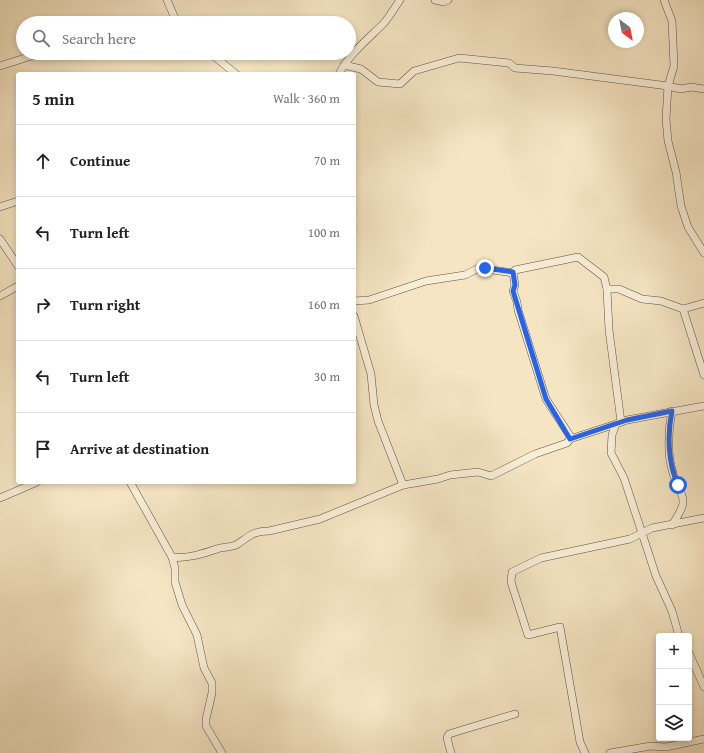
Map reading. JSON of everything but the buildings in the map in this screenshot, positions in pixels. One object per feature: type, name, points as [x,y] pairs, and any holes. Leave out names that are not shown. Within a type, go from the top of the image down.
[{"type":"street","points":[[167,0],[173,16]]},
{"type":"street","points":[[356,51],[369,35],[385,22],[400,0]]},
{"type":"street","points":[[435,0],[444,2],[448,0]]},
{"type":"street","points":[[664,0],[672,20],[674,66],[668,86],[666,119],[668,141],[676,172],[681,206],[688,227],[704,253]]},
{"type":"street","points":[[344,65],[360,69],[378,82],[400,84],[414,71],[459,58],[509,63],[515,68],[553,71],[681,89],[691,87],[704,89]]},
{"type":"street","points":[[0,66],[19,60]]},
{"type":"street","points":[[219,60],[234,72]]},
{"type":"street","points":[[340,72],[348,60]]},
{"type":"street","points":[[0,207],[16,202]]},
{"type":"street","points":[[0,239],[16,263]]},
{"type":"street","points":[[356,301],[369,300],[426,282],[465,275],[479,268],[513,272],[515,270],[578,257],[604,277],[607,289],[610,337],[619,423],[612,435],[611,453],[624,478],[656,576],[672,611],[678,633]]},
{"type":"street","points":[[513,272],[515,285],[513,291],[546,399],[570,439]]},
{"type":"street","points":[[0,296],[16,287]]},
{"type":"street","points":[[607,289],[619,289],[642,299],[661,301],[683,309],[704,303]]},
{"type":"street","points":[[683,309],[704,375]]},
{"type":"street","points":[[356,323],[371,374],[374,405],[378,421],[403,485]]},
{"type":"street","points":[[172,558],[181,559],[215,551],[235,545],[247,535],[320,519],[403,485],[438,479],[450,475],[478,472],[492,476],[535,454],[567,443],[570,439],[619,423],[672,411],[704,406]]},
{"type":"street","points":[[672,411],[669,430],[671,462],[673,474],[683,500],[682,506],[672,525]]},
{"type":"street","points":[[0,498],[32,484]]},
{"type":"street","points":[[131,484],[172,558],[175,568],[175,582],[182,605],[197,635],[204,668],[212,683],[212,693],[206,719],[206,726],[222,753]]},
{"type":"street","points":[[584,753],[580,742],[560,627],[528,635],[511,582],[512,572],[541,558],[630,539],[652,528],[704,518]]},
{"type":"street","points":[[692,660],[704,687]]},
{"type":"street","points":[[451,753],[447,738],[449,734],[515,714]]},
{"type":"street","points":[[610,753],[651,746],[666,747],[704,739]]},
{"type":"route","points":[[485,268],[513,272],[515,285],[513,291],[546,399],[570,436],[570,439],[627,420],[672,411],[669,430],[671,462],[673,474],[678,485]]}]
